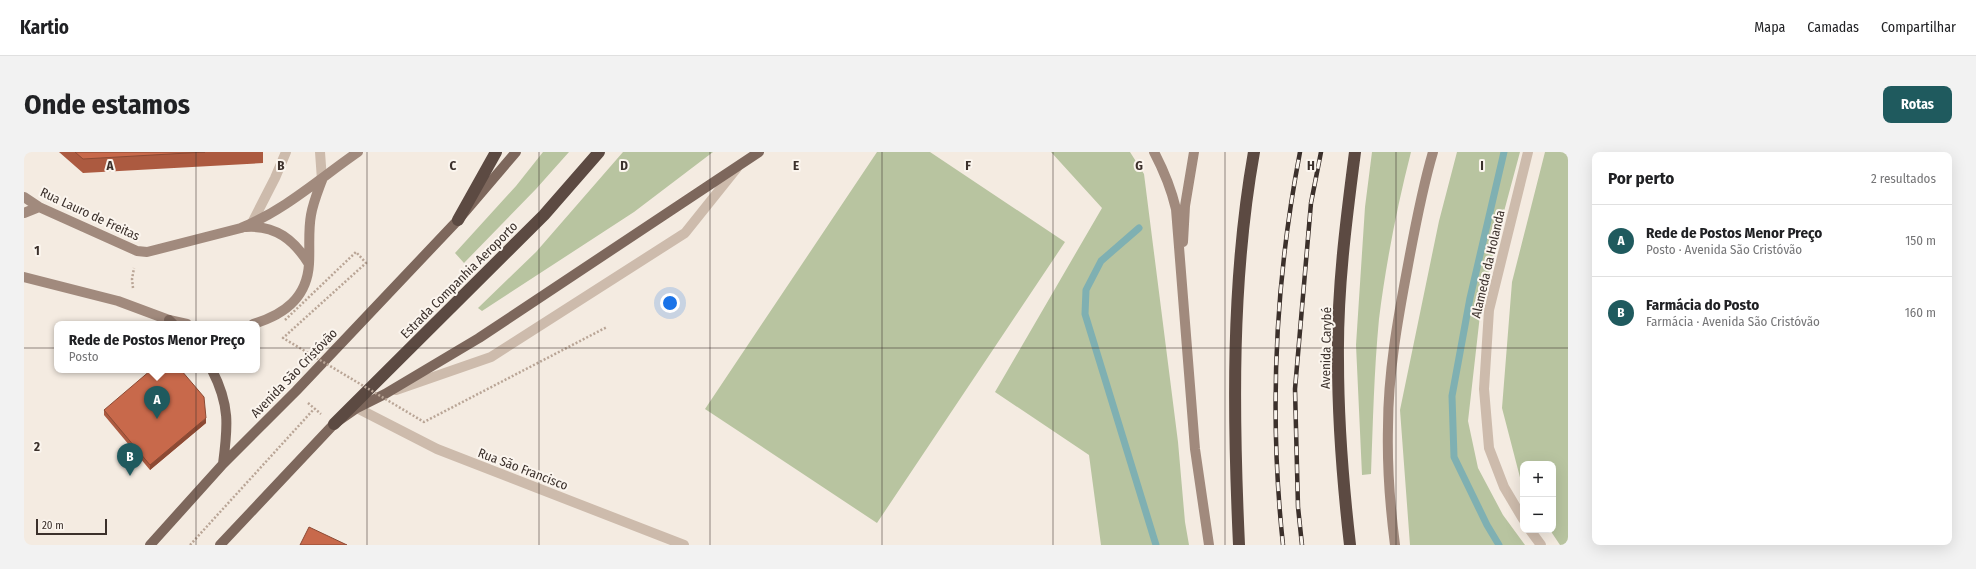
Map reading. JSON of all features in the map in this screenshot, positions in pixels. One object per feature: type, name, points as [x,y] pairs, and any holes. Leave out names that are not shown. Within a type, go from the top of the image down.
[{"type":"highway","points":[[458,220],[496,152]]},
{"type":"highway","name":"Estrada Companhia Aeroporto","points":[[334,424],[544,215],[599,152]]},
{"type":"highway","points":[[1239,545],[1235,459],[1237,336],[1242,250],[1248,187],[1254,152]]},
{"type":"highway","name":"Avenida Carybé","points":[[1350,545],[1340,430],[1338,359],[1347,217],[1355,152]]},
{"type":"main road","points":[[241,228],[275,211],[322,180],[358,152]]},
{"type":"main road","name":"Avenida São Cristóvão","points":[[150,545],[223,464],[296,391],[458,220],[516,152]]},
{"type":"main road","points":[[741,163],[749,152]]},
{"type":"main road","points":[[220,545],[334,424],[357,408],[385,394],[478,338],[759,152]]},
{"type":"main road","points":[[1154,152],[1167,176],[1176,208],[1195,449],[1209,545]]},
{"type":"main road","points":[[1181,282],[1185,206],[1194,152]]},
{"type":"main road","points":[[1395,545],[1392,515],[1388,427],[1391,378],[1399,313],[1418,212],[1433,152]]},
{"type":"main road","points":[[260,322],[286,309],[298,298],[307,282],[311,215],[322,180]]},
{"type":"main road","name":"Rua Lauro de Freitas","points":[[24,197],[39,207],[129,248],[147,252]]},
{"type":"main road","points":[[24,213],[39,207]]},
{"type":"main road","points":[[147,252],[254,226],[280,233],[298,247],[309,264]]},
{"type":"main road","points":[[24,277],[118,301],[148,311],[169,321]]},
{"type":"main road","points":[[214,373],[221,387],[227,410],[227,433],[223,464]]},
{"type":"street","points":[[252,223],[275,178],[286,152]]},
{"type":"street","points":[[320,152],[322,180]]},
{"type":"street","name":"Alameda da Holanda","points":[[1520,514],[1504,487],[1489,448],[1484,389],[1489,310],[1528,152]]},
{"type":"street","points":[[385,394],[491,357],[685,233],[741,163]]},
{"type":"street","name":"Rua São Francisco","points":[[357,408],[437,449],[684,545]]},
{"type":"street","points":[[1532,533],[1541,545]]},
{"type":"path","points":[[147,252],[136,264],[133,271],[132,286],[140,302],[148,311]]},
{"type":"path","points":[[285,320],[356,252],[366,263],[284,338],[424,422],[607,327]]},
{"type":"path","points":[[296,391],[314,409],[334,424]]},
{"type":"path","points":[[190,545],[314,409]]},
{"type":"green space","points":[[543,152],[569,152],[536,189],[464,263],[455,253],[516,186]]},
{"type":"green space","points":[[623,152],[713,152],[634,212],[482,311],[478,308],[536,252]]},
{"type":"green space","points":[[877,152],[930,152],[1065,242],[877,523],[705,409]]},
{"type":"green space","points":[[1051,152],[1130,152],[1144,174],[1178,442],[1185,522],[1189,545],[1101,545],[1089,455],[995,392],[1102,208]]},
{"type":"green space","points":[[1372,152],[1411,152],[1392,235],[1379,319],[1371,474],[1362,475],[1356,345],[1365,207]]},
{"type":"green space","points":[[1457,152],[1520,152],[1495,245],[1480,315],[1468,421],[1478,468],[1503,515],[1525,545],[1410,545],[1400,410],[1439,221]]},
{"type":"green space","points":[[1545,152],[1568,152],[1568,545],[1560,545],[1552,533],[1556,533],[1556,461],[1520,461],[1520,477],[1502,408],[1512,282]]},
{"type":"building","points":[[75,152],[205,152],[83,159]]},
{"type":"building","points":[[147,373],[184,373],[204,397],[206,418],[150,465],[104,410]]},
{"type":"building","points":[[309,527],[347,545],[300,545]]},
{"type":"waterway","points":[[1499,545],[1487,525],[1454,457],[1452,396],[1470,298],[1504,152]]},
{"type":"waterway","points":[[1139,228],[1101,261],[1086,290],[1085,314],[1156,545]]},
{"type":"railway","points":[[1283,545],[1276,447],[1277,348],[1285,250],[1300,152]]},
{"type":"railway","points":[[1302,545],[1298,507],[1295,389],[1311,203],[1321,152]]},
{"type":"place","name":"Rede de Postos Menor Preço","points":[[157,419]]},
{"type":"place","name":"Farmácia do Posto","points":[[130,476]]}]
